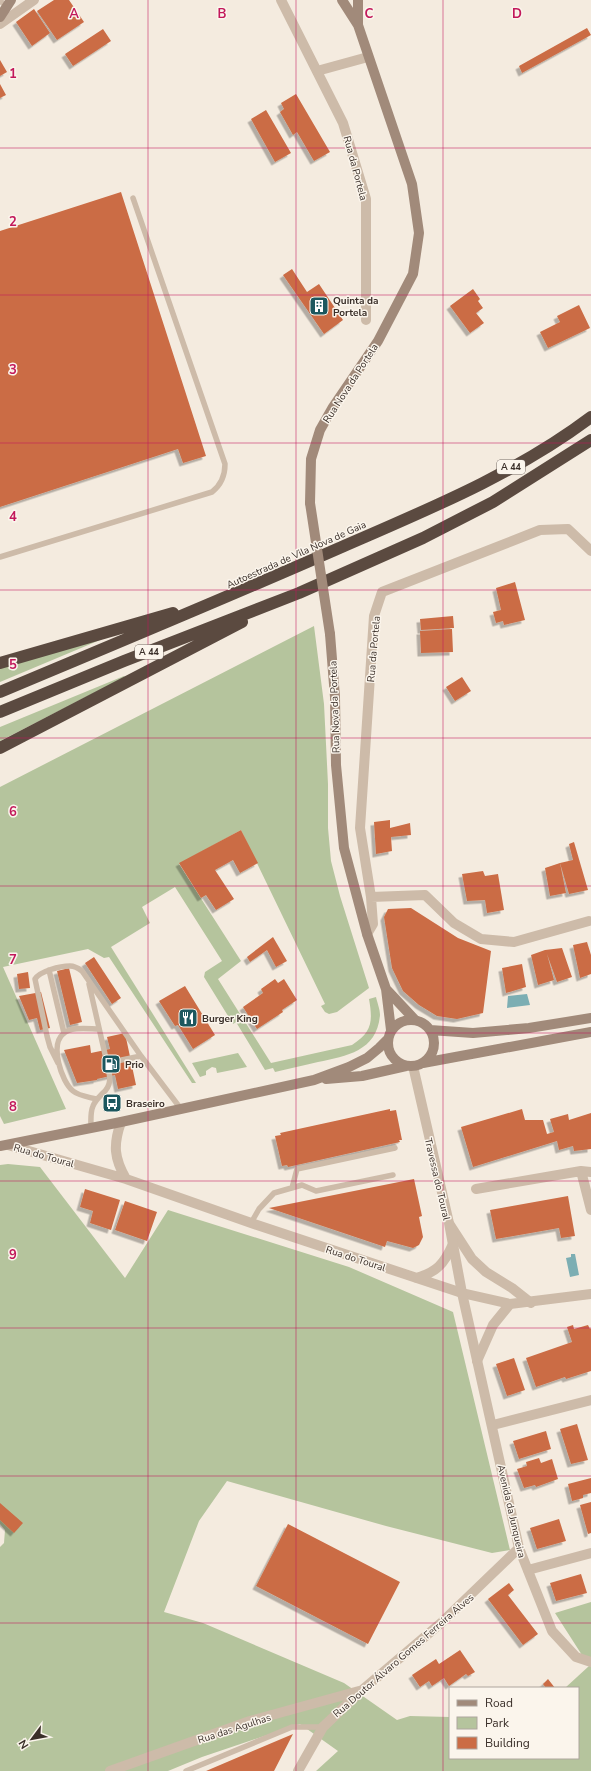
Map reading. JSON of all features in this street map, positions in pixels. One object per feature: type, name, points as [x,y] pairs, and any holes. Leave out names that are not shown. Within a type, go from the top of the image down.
[{"type":"highway","name":"Autoestrada de Vila Nova de Gaia","points":[[0,692],[232,595],[378,531],[485,481],[547,448],[591,417]]},
{"type":"highway","name":"A 44","points":[[0,712],[124,661],[299,593],[380,558],[462,520],[518,487],[591,440]]},
{"type":"highway","points":[[0,748],[299,593]]},
{"type":"highway","points":[[0,663],[232,595]]},
{"type":"main road","name":"Rua Nova da Portela","points":[[342,0],[358,25],[412,184],[419,233],[412,274],[378,341],[333,407],[320,430],[311,459],[310,503],[330,634],[335,697],[336,765],[344,848],[367,934],[386,989],[390,1034]]},
{"type":"main road","name":"Rua Nova da Portela","points":[[358,0],[358,25]]},
{"type":"main road","points":[[0,17],[6,2]]},
{"type":"main road","name":"Rua Nova da Portela","points":[[386,989],[415,1020]]},
{"type":"main road","points":[[430,1030],[473,1034],[529,1028],[591,1018]]},
{"type":"main road","points":[[3,1147],[314,1080],[333,1074],[361,1061],[379,1048],[402,1022],[415,1020],[430,1030],[434,1044],[429,1058],[423,1063]]},
{"type":"main road","points":[[314,1080],[362,1076],[423,1063],[591,1032]]},
{"type":"main road","points":[[390,1034],[389,1053],[399,1064],[409,1066]]},
{"type":"street","points":[[0,24],[34,0]]},
{"type":"street","name":"Rua da Portela","points":[[281,0],[343,123],[366,199],[366,320]]},
{"type":"street","points":[[317,71],[368,57]]},
{"type":"street","name":"Rua da Portela","points":[[367,934],[373,924],[371,897],[360,828],[374,616],[382,592],[540,530],[568,529],[591,550]]},
{"type":"street","points":[[371,897],[424,896],[454,924],[482,939],[514,942],[590,921]]},
{"type":"street","name":"Travessa do Toural","points":[[409,1066],[453,1244],[462,1293]]},
{"type":"street","points":[[121,1122],[115,1138],[115,1150],[126,1179]]},
{"type":"street","name":"Rua do Toural","points":[[3,1147],[126,1179],[251,1223],[462,1293],[510,1304],[591,1294]]},
{"type":"street","points":[[476,1189],[586,1171],[591,1210]]},
{"type":"street","points":[[448,1223],[472,1259],[486,1272],[531,1302]]},
{"type":"street","points":[[416,1278],[428,1274],[438,1268],[446,1259],[453,1244]]},
{"type":"street","name":"Avenida da Junqueira","points":[[462,1293],[493,1425],[519,1548],[552,1631],[576,1656],[591,1662]]},
{"type":"street","points":[[477,1361],[494,1325],[510,1304]]},
{"type":"street","points":[[493,1425],[591,1400]]},
{"type":"street","name":"Rua Doutor Álvaro Gomes Ferreira Alves","points":[[298,1771],[323,1727],[361,1691],[442,1623],[519,1548]]},
{"type":"street","points":[[528,1570],[591,1553]]},
{"type":"street","name":"Rua das Agulhas","points":[[110,1771],[250,1721],[361,1691]]},
{"type":"lane","points":[[0,557],[212,492],[218,487],[225,474],[225,464],[133,198]]},
{"type":"lane","points":[[96,1099],[80,1095],[73,1091],[66,1082],[50,1047],[35,984],[35,979],[38,975],[49,970],[70,966],[82,971],[140,1056],[181,1109]]},
{"type":"lane","points":[[49,970],[64,1033]]},
{"type":"lane","points":[[88,980],[110,1077],[110,1086],[96,1099],[92,1107],[91,1128]]},
{"type":"lane","points":[[58,1062],[58,1039],[64,1033],[73,1030],[99,1029]]},
{"type":"lane","points":[[107,1062],[140,1056]]},
{"type":"lane","points":[[292,1188],[297,1169],[395,1148]]},
{"type":"lane","points":[[251,1223],[259,1209],[274,1193],[302,1185],[316,1192],[394,1175]]},
{"type":"lane","points":[[186,1771],[292,1727],[323,1727]]},
{"type":"green space","points":[[314,626],[324,704],[328,784],[328,828],[331,861],[340,896],[369,988],[337,1012],[329,1014],[325,1012],[321,1006],[325,1004],[241,830],[179,864],[241,961],[218,979],[271,1063],[352,1045],[364,1036],[370,1026],[371,1014],[369,999],[376,997],[380,1015],[378,1027],[373,1037],[359,1050],[350,1054],[275,1072],[273,1068],[265,1070],[236,1022],[233,1024],[204,977],[205,972],[222,961],[175,887],[142,907],[150,923],[111,947],[196,1083],[192,1083],[109,957],[104,958],[88,949],[3,967],[66,1109],[4,1124],[0,1116],[0,787]]},
{"type":"green space","points":[[112,635],[0,682],[0,668]]},
{"type":"green space","points":[[124,676],[125,677],[0,741],[0,727]]},
{"type":"green space","points":[[238,1053],[247,1067],[217,1073],[216,1068],[212,1067],[206,1071],[206,1075],[200,1077],[192,1063]]},
{"type":"green space","points":[[8,1164],[40,1167],[125,1278],[168,1210],[349,1267],[453,1312],[510,1550],[492,1553],[386,1526],[227,1481],[199,1521],[164,1612],[203,1623],[344,1683],[397,1720],[410,1716],[449,1717],[449,1759],[579,1759],[579,1687],[566,1687],[589,1666],[555,1613],[591,1602],[591,1771],[316,1771],[338,1751],[300,1724],[202,1757],[168,1771],[0,1771],[0,1547],[4,1543],[5,1530],[0,1524],[0,1165]]},
{"type":"water","points":[[527,994],[530,1005],[507,1008],[508,996]]},
{"type":"water","points":[[571,1254],[575,1254],[579,1275],[570,1277],[566,1258],[571,1257]]},
{"type":"building","points":[[54,0],[69,0],[84,22],[57,40],[37,11]]},
{"type":"building","points":[[34,9],[50,33],[32,46],[16,22]]},
{"type":"building","points":[[587,28],[591,35],[522,73],[519,66]]},
{"type":"building","points":[[103,29],[111,41],[73,66],[65,54]]},
{"type":"building","points":[[0,60],[7,72],[0,76]]},
{"type":"building","points":[[0,84],[6,95],[0,98]]},
{"type":"building","points":[[296,94],[330,152],[314,161],[297,132],[293,135],[280,112],[284,109],[281,103]]},
{"type":"building","points":[[266,110],[291,153],[275,162],[251,119]]},
{"type":"building","points":[[121,192],[206,456],[183,463],[178,449],[0,507],[0,231]]},
{"type":"building","name":"Quinta da Portela","points":[[292,269],[307,292],[319,284],[343,320],[324,334],[283,275]]},
{"type":"building","points":[[473,289],[480,299],[478,301],[483,308],[476,313],[484,323],[470,333],[450,306]]},
{"type":"building","points":[[579,305],[590,328],[548,348],[540,332],[560,322],[557,316]]},
{"type":"building","points":[[515,582],[525,620],[504,625],[503,621],[496,623],[493,612],[501,610],[496,588]]},
{"type":"building","points":[[453,616],[454,628],[421,630],[420,619]]},
{"type":"building","points":[[452,629],[453,652],[421,653],[420,631]]},
{"type":"building","points":[[462,677],[471,691],[455,701],[446,687]]},
{"type":"building","points":[[390,820],[390,828],[410,823],[411,835],[391,837],[392,851],[376,854],[374,822]]},
{"type":"building","points":[[241,830],[258,863],[240,873],[233,860],[215,870],[234,899],[216,910],[206,895],[201,898],[179,863]]},
{"type":"building","points":[[574,842],[588,890],[569,894],[560,863],[573,860],[569,844]]},
{"type":"building","points":[[560,863],[566,893],[550,896],[545,868]]},
{"type":"building","points":[[483,871],[485,876],[498,874],[504,910],[487,913],[485,900],[467,901],[462,874]]},
{"type":"building","points":[[411,908],[458,938],[491,951],[483,1013],[457,1019],[437,1016],[419,1005],[403,991],[392,968],[384,917],[388,909]]},
{"type":"building","points":[[273,937],[287,961],[276,967],[267,950],[250,962],[247,957]]},
{"type":"building","points":[[587,942],[591,955],[591,974],[580,978],[573,945]]},
{"type":"building","points":[[562,948],[572,977],[557,982],[547,954],[554,980],[538,985],[531,955],[545,950]]},
{"type":"building","points":[[94,957],[121,998],[112,1004],[85,963]]},
{"type":"building","points":[[522,964],[526,987],[506,993],[502,968]]},
{"type":"building","points":[[69,968],[82,1022],[70,1025],[57,971]]},
{"type":"building","points":[[28,972],[30,988],[19,989],[17,974]]},
{"type":"building","points":[[275,979],[278,983],[284,979],[297,1000],[282,1010],[283,1012],[257,1029],[243,1007],[263,993],[261,989]]},
{"type":"building","points":[[185,986],[215,1035],[193,1049],[178,1025],[175,1026],[159,1001]]},
{"type":"building","points":[[41,992],[50,1028],[40,1030],[37,1018],[29,1020],[19,996]]},
{"type":"building","name":"Prio","points":[[125,1033],[136,1085],[118,1089],[115,1075],[77,1083],[64,1050],[90,1045],[91,1053],[110,1049],[107,1037]]},
{"type":"building","points":[[390,1109],[390,1111],[396,1110],[402,1140],[399,1140],[400,1142],[288,1167],[287,1165],[282,1166],[275,1136],[281,1135],[280,1133]]},
{"type":"building","points":[[522,1109],[525,1120],[543,1120],[547,1134],[554,1132],[550,1119],[568,1114],[569,1120],[591,1113],[591,1149],[574,1151],[573,1146],[559,1150],[557,1141],[473,1167],[461,1127]]},
{"type":"building","points":[[414,1179],[422,1216],[419,1217],[423,1237],[419,1245],[413,1248],[387,1241],[385,1247],[269,1208]]},
{"type":"building","points":[[85,1189],[120,1200],[111,1230],[90,1223],[93,1211],[80,1207]]},
{"type":"building","points":[[568,1196],[575,1236],[561,1238],[559,1228],[496,1239],[490,1210]]},
{"type":"building","points":[[125,1201],[157,1212],[147,1241],[115,1230]]},
{"type":"building","points":[[573,1325],[574,1329],[588,1325],[590,1329],[591,1328],[591,1371],[566,1379],[565,1377],[536,1387],[526,1358],[572,1342],[567,1327]]},
{"type":"building","points":[[514,1358],[525,1390],[507,1396],[496,1364]]},
{"type":"building","points":[[577,1424],[588,1460],[571,1464],[560,1429]]},
{"type":"building","points":[[546,1431],[551,1449],[519,1459],[513,1441]]},
{"type":"building","points":[[539,1458],[541,1463],[552,1459],[558,1479],[536,1487],[535,1485],[524,1488],[517,1469],[527,1466],[526,1462]]},
{"type":"building","points":[[591,1478],[591,1493],[583,1495],[583,1498],[572,1501],[568,1484]]},
{"type":"building","points":[[591,1502],[591,1533],[588,1534],[580,1505]]},
{"type":"building","points":[[0,1503],[23,1523],[14,1533],[0,1520]]},
{"type":"building","points":[[559,1519],[566,1541],[537,1549],[530,1528]]},
{"type":"building","points":[[288,1524],[400,1582],[368,1644],[256,1586]]},
{"type":"building","points":[[581,1574],[587,1593],[556,1601],[550,1583]]},
{"type":"building","points":[[509,1583],[514,1590],[508,1595],[538,1634],[523,1645],[488,1599]]},
{"type":"building","points":[[460,1650],[475,1672],[468,1676],[466,1674],[449,1686],[444,1678],[432,1686],[429,1681],[420,1687],[412,1675],[436,1659],[439,1664]]},
{"type":"building","points":[[548,1679],[554,1687],[545,1687],[543,1684]]},
{"type":"building","points":[[293,1734],[274,1771],[206,1771]]},
{"type":"place","name":"Quinta da Portela","points":[[319,306]]},
{"type":"place","name":"Burger King","points":[[188,1018]]},
{"type":"place","name":"Prio","points":[[111,1064]]},
{"type":"place","name":"Braseiro","points":[[112,1103]]}]
